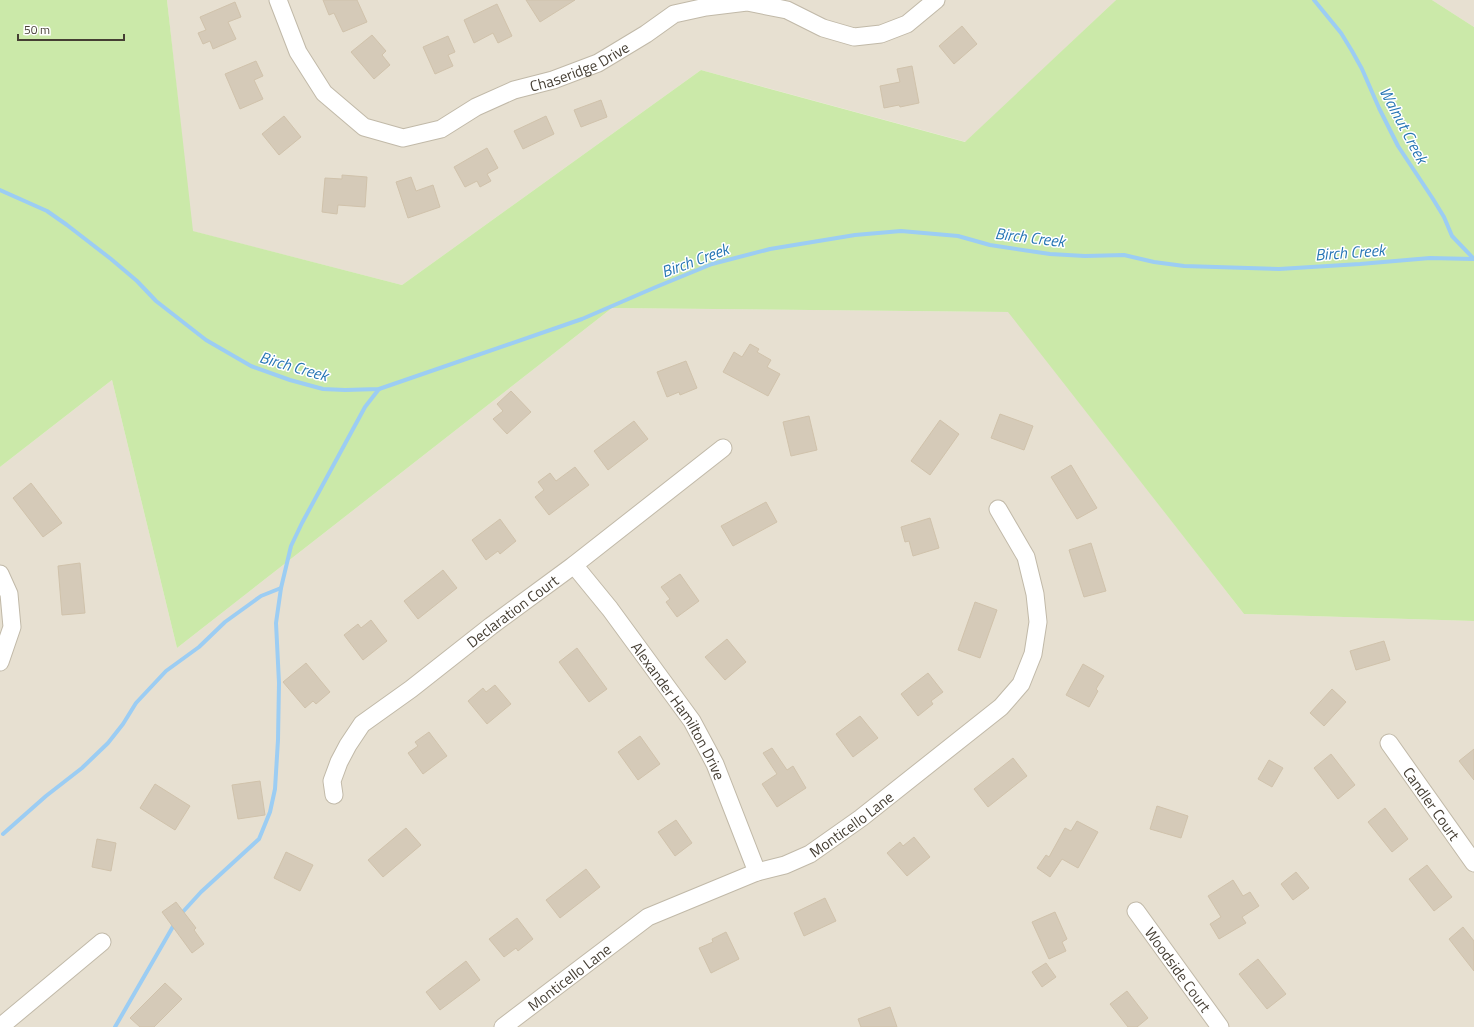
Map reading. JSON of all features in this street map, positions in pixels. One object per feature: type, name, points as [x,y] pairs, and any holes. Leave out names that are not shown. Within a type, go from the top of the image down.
[{"type":"street","name":"Chaseridge Drive","points":[[278,0],[298,52],[324,93],[364,127],[403,138],[441,129],[476,107],[514,90],[553,80],[598,63],[646,34],[674,14],[706,7],[747,2],[787,10],[823,28],[854,37],[881,34],[907,24],[936,0]]},
{"type":"street","name":"Declaration Court","points":[[334,795],[332,781],[339,762],[362,724],[411,689],[491,626],[574,565],[723,448]]},
{"type":"street","name":"Monticello Lane","points":[[503,1027],[648,917],[757,872],[785,865],[810,854],[855,822],[1001,707],[1021,684],[1033,654],[1038,622],[1035,594],[1026,557],[998,509]]},
{"type":"street","name":"Alexander Hamilton Drive","points":[[574,565],[610,609],[692,721],[715,764],[757,872]]},
{"type":"street","points":[[0,574],[9,594],[12,627],[0,662]]},
{"type":"street","name":"Candler Court","points":[[1389,743],[1474,863]]},
{"type":"street","name":"Woodside Court","points":[[1136,911],[1220,1027]]},
{"type":"street","points":[[0,1027],[102,942]]},
{"type":"shaded area","points":[[167,0],[1116,0],[966,142],[701,70],[402,285],[192,231]]},
{"type":"shaded area","points":[[1432,0],[1474,0],[1474,27]]},
{"type":"shaded area","points":[[612,308],[1009,312],[1244,614],[1474,621],[1474,1027],[0,1027],[0,467],[112,380],[177,648]]},
{"type":"green space","points":[[0,0],[167,0],[193,231],[402,285],[701,70],[965,142],[1116,0],[1432,0],[1474,27],[1474,621],[1244,614],[1008,312],[612,308],[177,648],[112,380],[0,467]]},
{"type":"building","points":[[323,0],[357,0],[367,22],[343,32],[334,13],[329,15]]},
{"type":"building","points":[[526,0],[575,0],[540,22]]},
{"type":"building","points":[[235,2],[241,17],[228,22],[236,39],[213,49],[210,41],[203,44],[198,33],[206,30],[200,17]]},
{"type":"building","points":[[497,4],[512,36],[498,43],[493,33],[474,43],[464,20]]},
{"type":"building","points":[[962,26],[977,44],[954,64],[939,46]]},
{"type":"building","points":[[372,35],[386,51],[382,55],[390,65],[374,79],[351,52]]},
{"type":"building","points":[[448,36],[455,52],[448,55],[453,66],[435,74],[423,47]]},
{"type":"building","points":[[256,61],[263,76],[254,80],[263,99],[240,109],[225,74]]},
{"type":"building","points":[[912,66],[919,103],[900,107],[899,105],[884,108],[880,86],[900,82],[897,69]]},
{"type":"building","points":[[601,100],[607,117],[581,127],[574,110]]},
{"type":"building","points":[[284,116],[301,137],[279,155],[262,134]]},
{"type":"building","points":[[546,116],[554,134],[523,149],[514,131]]},
{"type":"building","points":[[487,148],[498,168],[487,174],[491,181],[480,187],[477,181],[465,187],[454,167]]},
{"type":"building","points":[[342,175],[367,177],[365,207],[338,205],[337,214],[322,212],[325,178],[342,179]]},
{"type":"building","points":[[411,177],[416,191],[433,185],[440,207],[408,218],[396,182]]},
{"type":"building","points":[[750,344],[759,349],[757,352],[771,360],[767,367],[780,374],[768,396],[723,372],[734,352],[742,357]]},
{"type":"building","points":[[686,361],[697,388],[680,395],[679,392],[667,397],[657,372]]},
{"type":"building","points":[[511,391],[531,412],[507,434],[493,419],[503,411],[497,404]]},
{"type":"building","points":[[1000,414],[1033,426],[1024,450],[991,438]]},
{"type":"building","points":[[809,416],[817,450],[791,456],[783,422]]},
{"type":"building","points":[[940,420],[959,434],[930,475],[911,461]]},
{"type":"building","points":[[634,421],[648,439],[608,470],[594,451]]},
{"type":"building","points":[[1071,465],[1097,508],[1077,519],[1051,477]]},
{"type":"building","points":[[575,467],[589,485],[549,515],[535,497],[544,490],[538,482],[550,473],[556,481]]},
{"type":"building","points":[[31,483],[62,523],[43,537],[13,498]]},
{"type":"building","points":[[766,502],[777,522],[733,546],[721,526]]},
{"type":"building","points":[[930,518],[939,548],[913,556],[909,541],[905,542],[901,527]]},
{"type":"building","points":[[500,519],[516,541],[500,554],[498,551],[486,560],[472,540]]},
{"type":"building","points":[[1091,543],[1106,591],[1084,597],[1069,550]]},
{"type":"building","points":[[80,563],[85,613],[62,615],[58,566]]},
{"type":"building","points":[[443,570],[457,588],[418,619],[404,601]]},
{"type":"building","points":[[680,574],[699,601],[677,617],[666,602],[670,599],[661,587]]},
{"type":"building","points":[[975,602],[997,610],[980,658],[958,650]]},
{"type":"building","points":[[371,620],[387,641],[363,660],[344,635],[358,624],[361,628]]},
{"type":"building","points":[[727,639],[746,662],[725,680],[705,657]]},
{"type":"building","points":[[1384,641],[1390,660],[1356,670],[1350,651]]},
{"type":"building","points":[[577,648],[607,689],[589,702],[559,662]]},
{"type":"building","points":[[306,663],[330,692],[316,704],[313,701],[305,708],[283,682]]},
{"type":"building","points":[[1083,664],[1104,676],[1096,689],[1098,691],[1089,707],[1066,695]]},
{"type":"building","points":[[928,673],[943,692],[931,701],[933,704],[918,716],[901,694]]},
{"type":"building","points":[[495,685],[511,704],[487,724],[468,701],[483,688],[486,692]]},
{"type":"building","points":[[1332,689],[1346,702],[1324,726],[1310,713]]},
{"type":"building","points":[[860,716],[878,738],[853,757],[836,734]]},
{"type":"building","points":[[429,732],[447,756],[423,774],[408,753],[418,746],[415,742]]},
{"type":"building","points":[[640,736],[660,764],[638,780],[618,752]]},
{"type":"building","points":[[772,748],[787,770],[793,766],[806,788],[777,807],[762,784],[777,774],[763,753]]},
{"type":"building","points":[[1474,749],[1474,780],[1459,761]]},
{"type":"building","points":[[1331,754],[1355,785],[1338,799],[1314,768]]},
{"type":"building","points":[[1013,758],[1027,776],[988,807],[974,789]]},
{"type":"building","points":[[1269,760],[1283,768],[1272,787],[1258,779]]},
{"type":"building","points":[[260,781],[265,815],[238,819],[232,785]]},
{"type":"building","points":[[155,784],[190,806],[175,830],[140,808]]},
{"type":"building","points":[[1157,806],[1188,816],[1181,838],[1150,829]]},
{"type":"building","points":[[1385,808],[1408,839],[1392,852],[1368,822]]},
{"type":"building","points":[[676,820],[692,843],[675,856],[658,832]]},
{"type":"building","points":[[1077,821],[1098,832],[1078,868],[1062,859],[1050,877],[1037,868],[1046,855],[1049,857],[1065,828],[1071,831]]},
{"type":"building","points":[[406,828],[421,845],[383,877],[368,860]]},
{"type":"building","points":[[914,837],[930,857],[907,876],[887,853],[900,842],[903,846]]},
{"type":"building","points":[[97,839],[116,843],[111,871],[92,867]]},
{"type":"building","points":[[286,852],[313,865],[300,891],[274,878]]},
{"type":"building","points":[[1427,865],[1452,897],[1434,911],[1409,879]]},
{"type":"building","points":[[586,869],[600,887],[560,918],[546,900]]},
{"type":"building","points":[[1296,872],[1309,888],[1293,900],[1281,884]]},
{"type":"building","points":[[1233,880],[1243,896],[1250,892],[1259,906],[1242,917],[1246,923],[1219,939],[1210,924],[1221,917],[1208,896]]},
{"type":"building","points":[[825,898],[836,921],[804,936],[794,913]]},
{"type":"building","points":[[176,902],[196,928],[194,930],[204,944],[192,953],[162,912]]},
{"type":"building","points":[[1055,912],[1067,939],[1062,942],[1066,951],[1049,959],[1032,922]]},
{"type":"building","points":[[517,918],[533,939],[518,951],[516,948],[504,957],[489,939]]},
{"type":"building","points":[[1463,927],[1474,941],[1474,971],[1449,939]]},
{"type":"building","points":[[726,932],[739,959],[711,973],[699,948],[713,942],[712,939]]},
{"type":"building","points":[[1258,959],[1286,994],[1267,1009],[1239,974]]},
{"type":"building","points":[[466,961],[480,980],[440,1010],[426,992]]},
{"type":"building","points":[[1046,963],[1056,977],[1042,987],[1032,972]]},
{"type":"building","points":[[165,983],[182,999],[154,1027],[140,1027],[130,1018]]},
{"type":"building","points":[[1127,991],[1148,1018],[1137,1027],[1128,1027],[1110,1004]]},
{"type":"building","points":[[890,1007],[897,1027],[861,1027],[858,1019]]},
{"type":"waterway","name":"Walnut Creek","points":[[1314,0],[1341,33],[1352,51],[1398,146],[1444,217],[1452,236],[1474,259]]},
{"type":"waterway","name":"Birch Creek","points":[[0,190],[47,211],[67,225],[111,259],[137,281],[156,301],[206,340],[251,366],[290,380],[323,389],[379,389],[582,319],[712,264],[770,249],[855,235],[901,231],[958,236],[990,245],[1050,254],[1085,256],[1124,255],[1154,262],[1184,266],[1279,269],[1430,258],[1473,259]]},
{"type":"waterway","points":[[180,915],[201,892],[259,839],[270,812],[275,789],[278,740],[279,683],[276,623],[281,588],[291,546],[365,407],[379,389]]},
{"type":"waterway","points":[[3,834],[46,796],[82,768],[108,743],[123,724],[136,703],[166,671],[199,647],[225,622],[261,596],[281,588]]},
{"type":"waterway","points":[[115,1027],[175,923]]}]
